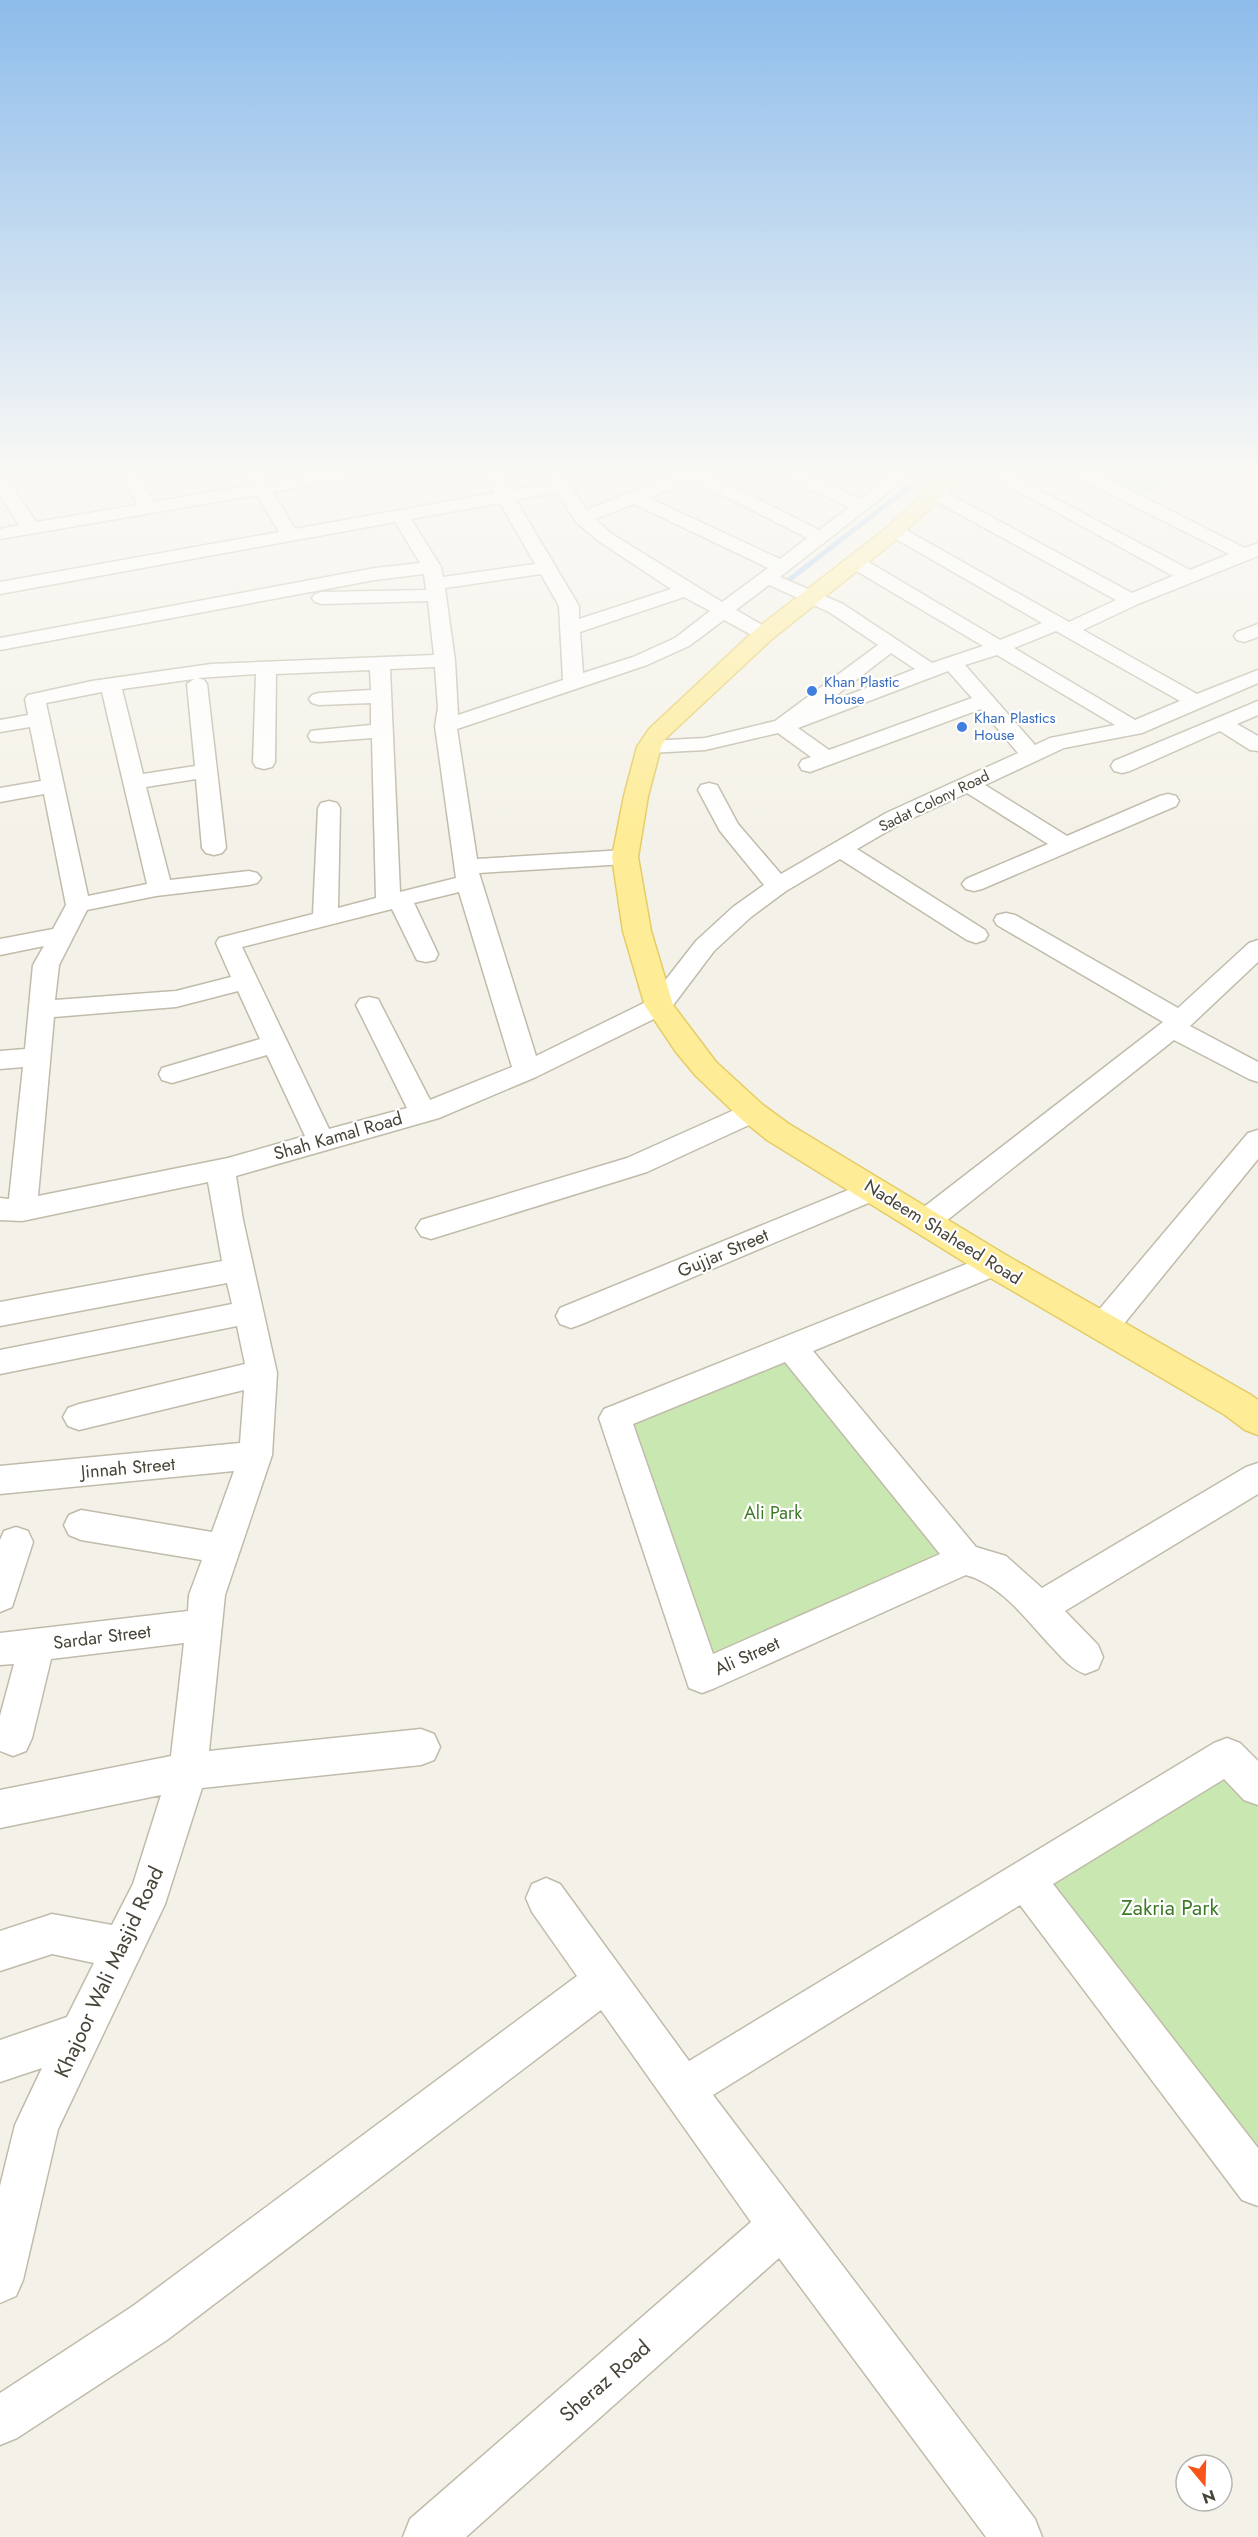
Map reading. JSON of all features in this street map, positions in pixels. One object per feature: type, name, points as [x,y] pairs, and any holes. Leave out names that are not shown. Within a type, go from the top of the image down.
[{"type":"main road","points":[[649,747],[657,734],[764,634],[819,592]]},
{"type":"main road","name":"Nadeem Shaheed Road","points":[[649,747],[636,796],[625,857],[637,932],[659,1006],[686,1045],[752,1112],[778,1132],[994,1264],[1238,1405],[1258,1420]]},
{"type":"street","points":[[0,644],[274,592]]},
{"type":"street","points":[[227,601],[321,592]]},
{"type":"street","points":[[435,592],[449,708],[446,726],[468,875],[527,1071]]},
{"type":"street","points":[[561,592],[569,606],[573,682]]},
{"type":"street","points":[[569,629],[679,592]]},
{"type":"street","points":[[691,592],[764,634]]},
{"type":"street","points":[[446,726],[640,661],[682,642],[746,592]]},
{"type":"street","points":[[806,592],[836,608],[930,670]]},
{"type":"street","points":[[906,592],[1134,728]]},
{"type":"street","points":[[1004,592],[1198,703]]},
{"type":"street","points":[[1117,592],[1131,600]]},
{"type":"street","points":[[782,726],[817,763],[930,670],[1063,626],[1150,592]]},
{"type":"street","points":[[782,726],[890,645]]},
{"type":"street","points":[[11,1209],[37,1058],[46,965],[78,905],[35,699],[110,684],[211,670],[445,661]]},
{"type":"street","points":[[380,663],[382,731],[394,902],[426,954]]},
{"type":"street","points":[[953,664],[1031,754]]},
{"type":"street","points":[[264,762],[266,667]]},
{"type":"street","name":"Sadat Colony Road","points":[[659,1006],[705,946],[742,912],[778,886],[894,818],[1058,743],[1134,728],[1258,676]]},
{"type":"street","points":[[110,684],[160,888]]},
{"type":"street","points":[[197,684],[214,848]]},
{"type":"street","points":[[319,699],[381,696]]},
{"type":"street","points":[[649,747],[705,744],[782,726],[873,718],[984,700]]},
{"type":"street","points":[[1122,766],[1258,707]]},
{"type":"street","points":[[0,726],[39,720]]},
{"type":"street","points":[[1221,723],[1258,745]]},
{"type":"street","points":[[320,736],[382,731]]},
{"type":"street","points":[[134,783],[206,771]]},
{"type":"street","points":[[969,784],[1066,845]]},
{"type":"street","points":[[0,795],[53,786]]},
{"type":"street","points":[[709,790],[728,826],[778,886]]},
{"type":"street","points":[[974,884],[1168,801]]},
{"type":"street","points":[[325,919],[329,808]]},
{"type":"street","points":[[840,849],[976,934]]},
{"type":"street","points":[[321,1142],[228,943],[394,902],[468,875],[625,857]]},
{"type":"street","points":[[78,905],[160,888],[249,878]]},
{"type":"street","points":[[1006,920],[1248,1068],[1258,1045]]},
{"type":"street","points":[[0,947],[60,935]]},
{"type":"street","points":[[926,1221],[1176,1024],[1258,948]]},
{"type":"street","points":[[41,1010],[176,999],[246,981]]},
{"type":"street","points":[[369,1005],[423,1112]]},
{"type":"street","name":"Shah Kamal Road","points":[[11,1209],[221,1170],[423,1112],[527,1071],[659,1006]]},
{"type":"street","points":[[172,1074],[275,1044]]},
{"type":"street","points":[[0,1060],[37,1058]]},
{"type":"street","points":[[431,1228],[637,1165],[752,1112]]},
{"type":"street","points":[[1103,1328],[1258,1140]]},
{"type":"street","name":"Khajoor Wali Masjid Road","points":[[0,2280],[37,2126],[151,1890],[188,1770],[207,1595],[256,1455],[261,1373],[228,1220],[221,1170]]},
{"type":"street","name":"Gujjar Street","points":[[571,1316],[875,1190]]},
{"type":"street","name":"Ali Street","points":[[965,1559],[702,1676],[615,1418],[994,1264]]},
{"type":"street","points":[[0,1314],[239,1269]]},
{"type":"street","points":[[0,1362],[249,1312]]},
{"type":"street","points":[[792,1348],[965,1559],[994,1567],[1039,1608],[1084,1658]]},
{"type":"street","points":[[79,1417],[261,1373]]},
{"type":"street","name":"Jinnah Street","points":[[0,1480],[256,1455]]},
{"type":"street","points":[[1039,1608],[1258,1477]]},
{"type":"street","points":[[81,1525],[223,1549]]},
{"type":"street","points":[[0,1596],[16,1542]]},
{"type":"street","name":"Sardar Street","points":[[0,1649],[204,1624]]},
{"type":"street","points":[[13,1738],[36,1645]]},
{"type":"street","points":[[0,1809],[188,1770],[421,1748]]},
{"type":"street","points":[[682,2089],[1227,1756],[1258,1787]]},
{"type":"street","points":[[1025,1880],[1258,2184]]},
{"type":"street","points":[[546,1898],[782,2225],[1017,2537]]},
{"type":"street","points":[[0,1951],[52,1934],[123,1948]]},
{"type":"street","points":[[0,2421],[150,2323],[605,1981]]},
{"type":"street","points":[[0,2061],[82,2033]]},
{"type":"street","name":"Sheraz Road","points":[[431,2536],[782,2225]]},
{"type":"green space","name":"Ali Park","points":[[792,1348],[965,1559],[702,1676],[615,1418]]},
{"type":"green space","name":"Zakria Park","points":[[1228,1767],[1258,1797],[1258,2167],[1040,1884]]},
{"type":"place","name":"Khan Plastic House","points":[[812,691]]},
{"type":"place","name":"Khan Plastics House","points":[[962,727]]}]
